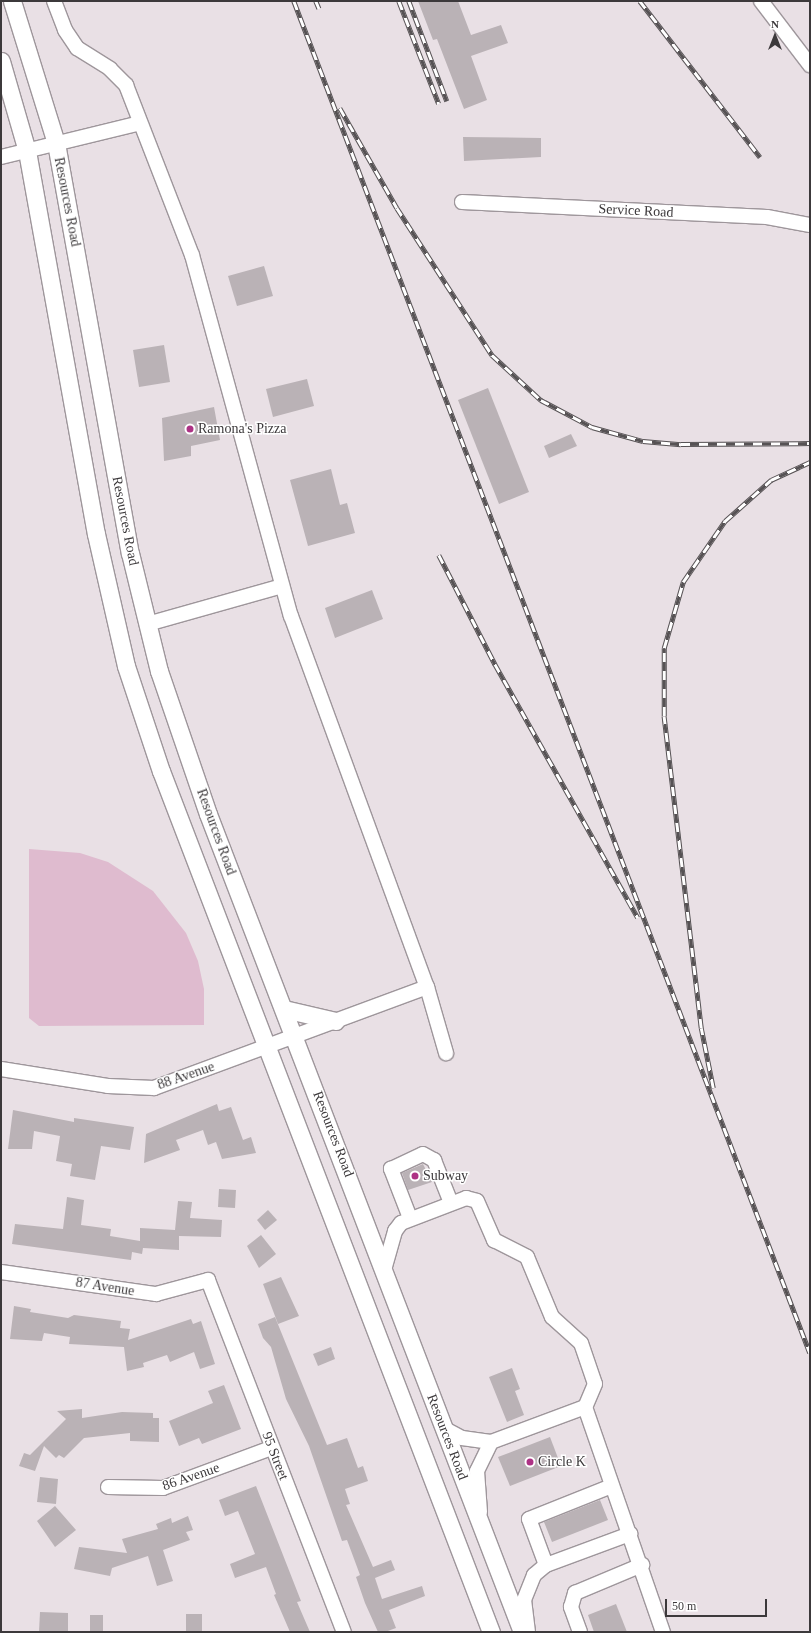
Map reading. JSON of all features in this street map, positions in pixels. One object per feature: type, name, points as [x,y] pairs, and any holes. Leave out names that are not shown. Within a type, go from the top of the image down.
[{"type":"main road","name":"Resources Road","points":[[12,1],[56,143],[130,553],[159,671],[208,814],[296,1038],[522,1632]]},
{"type":"main road","name":"Resources Road","points":[[1,62],[27,151],[96,534],[126,666],[161,771],[491,1632]]},
{"type":"main road","points":[[284,1009],[336,1021]]},
{"type":"street","points":[[54,1],[65,30],[77,48],[110,69],[126,85],[204,293],[282,586],[427,987],[446,1053]]},
{"type":"street","points":[[761,1],[810,65]]},
{"type":"street","points":[[1,157],[140,123]]},
{"type":"street","name":"Service Road","points":[[462,202],[767,217],[810,225]]},
{"type":"street","points":[[147,624],[282,586]]},
{"type":"street","name":"88 Avenue","points":[[1,1069],[108,1086],[154,1088],[296,1038],[336,1021],[427,987]]},
{"type":"street","points":[[410,1218],[391,1169],[423,1154],[434,1160],[451,1203]]},
{"type":"street","points":[[384,1270],[395,1231],[410,1218],[466,1198],[477,1201],[494,1240],[530,1261],[552,1317],[577,1338],[594,1379],[594,1389],[585,1407],[491,1442],[462,1438],[444,1429]]},
{"type":"street","name":"87 Avenue","points":[[1,1272],[156,1294],[208,1280]]},
{"type":"street","name":"95 Street","points":[[208,1280],[344,1632]]},
{"type":"street","points":[[585,1407],[612,1486],[642,1565],[663,1632]]},
{"type":"street","points":[[482,1528],[477,1471],[491,1442]]},
{"type":"street","name":"86 Avenue","points":[[108,1487],[163,1488],[272,1448]]},
{"type":"street","points":[[546,1565],[528,1519],[612,1486]]},
{"type":"street","points":[[528,1632],[526,1591],[534,1575],[546,1565],[630,1534]]},
{"type":"street","points":[[580,1632],[571,1607],[574,1593],[642,1565]]},
{"type":"shaded area","points":[[29,849],[80,853],[108,862],[153,891],[186,933],[198,961],[204,989],[204,1025],[39,1026],[29,1018]]},
{"type":"building","points":[[418,1],[458,1],[471,35],[501,25],[508,43],[471,56],[487,100],[464,109],[437,39],[433,40]]},
{"type":"building","points":[[463,137],[541,138],[541,157],[464,161]]},
{"type":"building","points":[[264,266],[273,296],[237,306],[228,276]]},
{"type":"building","points":[[164,345],[170,382],[139,387],[133,350]]},
{"type":"building","points":[[307,379],[314,406],[273,417],[266,389]]},
{"type":"building","points":[[488,388],[529,492],[499,504],[458,400]]},
{"type":"building","name":"Ramona's Pizza","points":[[214,407],[220,440],[191,446],[191,456],[164,461],[162,418]]},
{"type":"building","points":[[571,434],[577,446],[549,458],[544,446]]},
{"type":"building","points":[[331,469],[340,505],[347,503],[355,533],[308,546],[290,480]]},
{"type":"building","points":[[372,590],[383,619],[335,638],[325,608]]},
{"type":"building","points":[[217,1104],[219,1111],[231,1107],[243,1140],[251,1137],[256,1153],[222,1159],[216,1142],[208,1145],[203,1130],[176,1140],[180,1150],[144,1163],[146,1134]]},
{"type":"building","points":[[13,1110],[74,1122],[74,1118],[134,1127],[130,1150],[101,1146],[95,1180],[70,1176],[72,1164],[56,1161],[60,1136],[34,1131],[32,1149],[8,1149]]},
{"type":"building","name":"Subway","points":[[423,1164],[432,1182],[408,1190],[402,1173]]},
{"type":"building","points":[[219,1189],[236,1190],[235,1208],[218,1207]]},
{"type":"building","points":[[67,1197],[84,1200],[81,1225],[111,1229],[110,1236],[140,1241],[140,1228],[175,1230],[178,1201],[192,1202],[190,1218],[222,1220],[221,1237],[179,1236],[179,1250],[143,1248],[142,1254],[132,1252],[131,1260],[12,1244],[15,1224],[63,1229]]},
{"type":"building","points":[[268,1210],[277,1220],[265,1230],[257,1220]]},
{"type":"building","points":[[261,1235],[276,1254],[259,1268],[247,1246]]},
{"type":"building","points":[[281,1277],[299,1316],[278,1324],[263,1284]]},
{"type":"building","points":[[14,1306],[31,1309],[30,1312],[68,1318],[74,1315],[121,1321],[120,1328],[130,1329],[128,1340],[191,1319],[193,1324],[201,1321],[215,1364],[200,1369],[194,1352],[170,1362],[167,1355],[143,1363],[144,1367],[127,1371],[124,1347],[69,1344],[70,1337],[44,1333],[42,1341],[10,1339]]},
{"type":"building","points":[[275,1317],[327,1445],[347,1438],[358,1468],[363,1466],[368,1481],[345,1489],[350,1504],[346,1505],[373,1567],[391,1560],[395,1570],[375,1578],[382,1599],[422,1586],[425,1596],[389,1610],[396,1628],[385,1632],[378,1632],[365,1603],[356,1577],[360,1575],[347,1540],[342,1541],[309,1446],[286,1399],[271,1347],[263,1338],[258,1324]]},
{"type":"building","points":[[331,1347],[335,1359],[318,1366],[313,1354]]},
{"type":"building","points":[[512,1368],[520,1389],[515,1391],[524,1415],[507,1422],[489,1377]]},
{"type":"building","points":[[224,1385],[241,1429],[202,1444],[199,1438],[179,1446],[169,1421],[213,1403],[208,1391]]},
{"type":"building","points":[[82,1409],[82,1418],[122,1412],[153,1413],[153,1418],[159,1418],[159,1442],[130,1441],[130,1433],[84,1438],[64,1458],[59,1455],[56,1458],[44,1446],[35,1471],[19,1466],[24,1453],[30,1455],[66,1419],[57,1411]]},
{"type":"building","name":"Circle K","points":[[550,1437],[561,1466],[510,1486],[498,1457]]},
{"type":"building","points":[[40,1477],[58,1479],[56,1504],[37,1502]]},
{"type":"building","points":[[256,1486],[301,1601],[297,1602],[310,1632],[290,1632],[274,1595],[276,1594],[266,1567],[235,1578],[230,1564],[255,1554],[238,1511],[225,1516],[219,1500]]},
{"type":"building","points":[[600,1500],[608,1520],[552,1542],[544,1522]]},
{"type":"building","points":[[55,1506],[76,1530],[55,1547],[37,1521]]},
{"type":"building","points":[[188,1516],[193,1530],[186,1532],[190,1540],[163,1550],[173,1581],[157,1586],[148,1556],[112,1568],[110,1576],[74,1569],[79,1547],[127,1553],[122,1539],[158,1529],[156,1524],[171,1518],[172,1523]]},
{"type":"building","points":[[616,1604],[627,1632],[594,1632],[588,1615]]},
{"type":"building","points":[[40,1612],[68,1613],[68,1632],[39,1632]]},
{"type":"building","points":[[186,1614],[202,1614],[202,1632],[186,1632]]},
{"type":"building","points":[[90,1615],[103,1615],[103,1631],[90,1631]]},
{"type":"railway","points":[[294,1],[810,1353]]},
{"type":"railway","points":[[316,1],[319,8]]},
{"type":"railway","points":[[399,1],[439,104]]},
{"type":"railway","points":[[409,1],[447,101]]},
{"type":"railway","points":[[640,1],[760,157]]},
{"type":"railway","points":[[340,108],[397,208],[492,355],[541,400],[592,427],[643,441],[681,444],[810,443]]},
{"type":"railway","points":[[713,1088],[701,1028],[664,716],[664,648],[683,582],[725,521],[771,480],[810,462]]},
{"type":"railway","points":[[439,555],[495,664],[638,918]]},
{"type":"place","name":"Ramona's Pizza","points":[[190,429]]},
{"type":"place","name":"Subway","points":[[415,1176]]},
{"type":"place","name":"Circle K","points":[[530,1462]]}]
